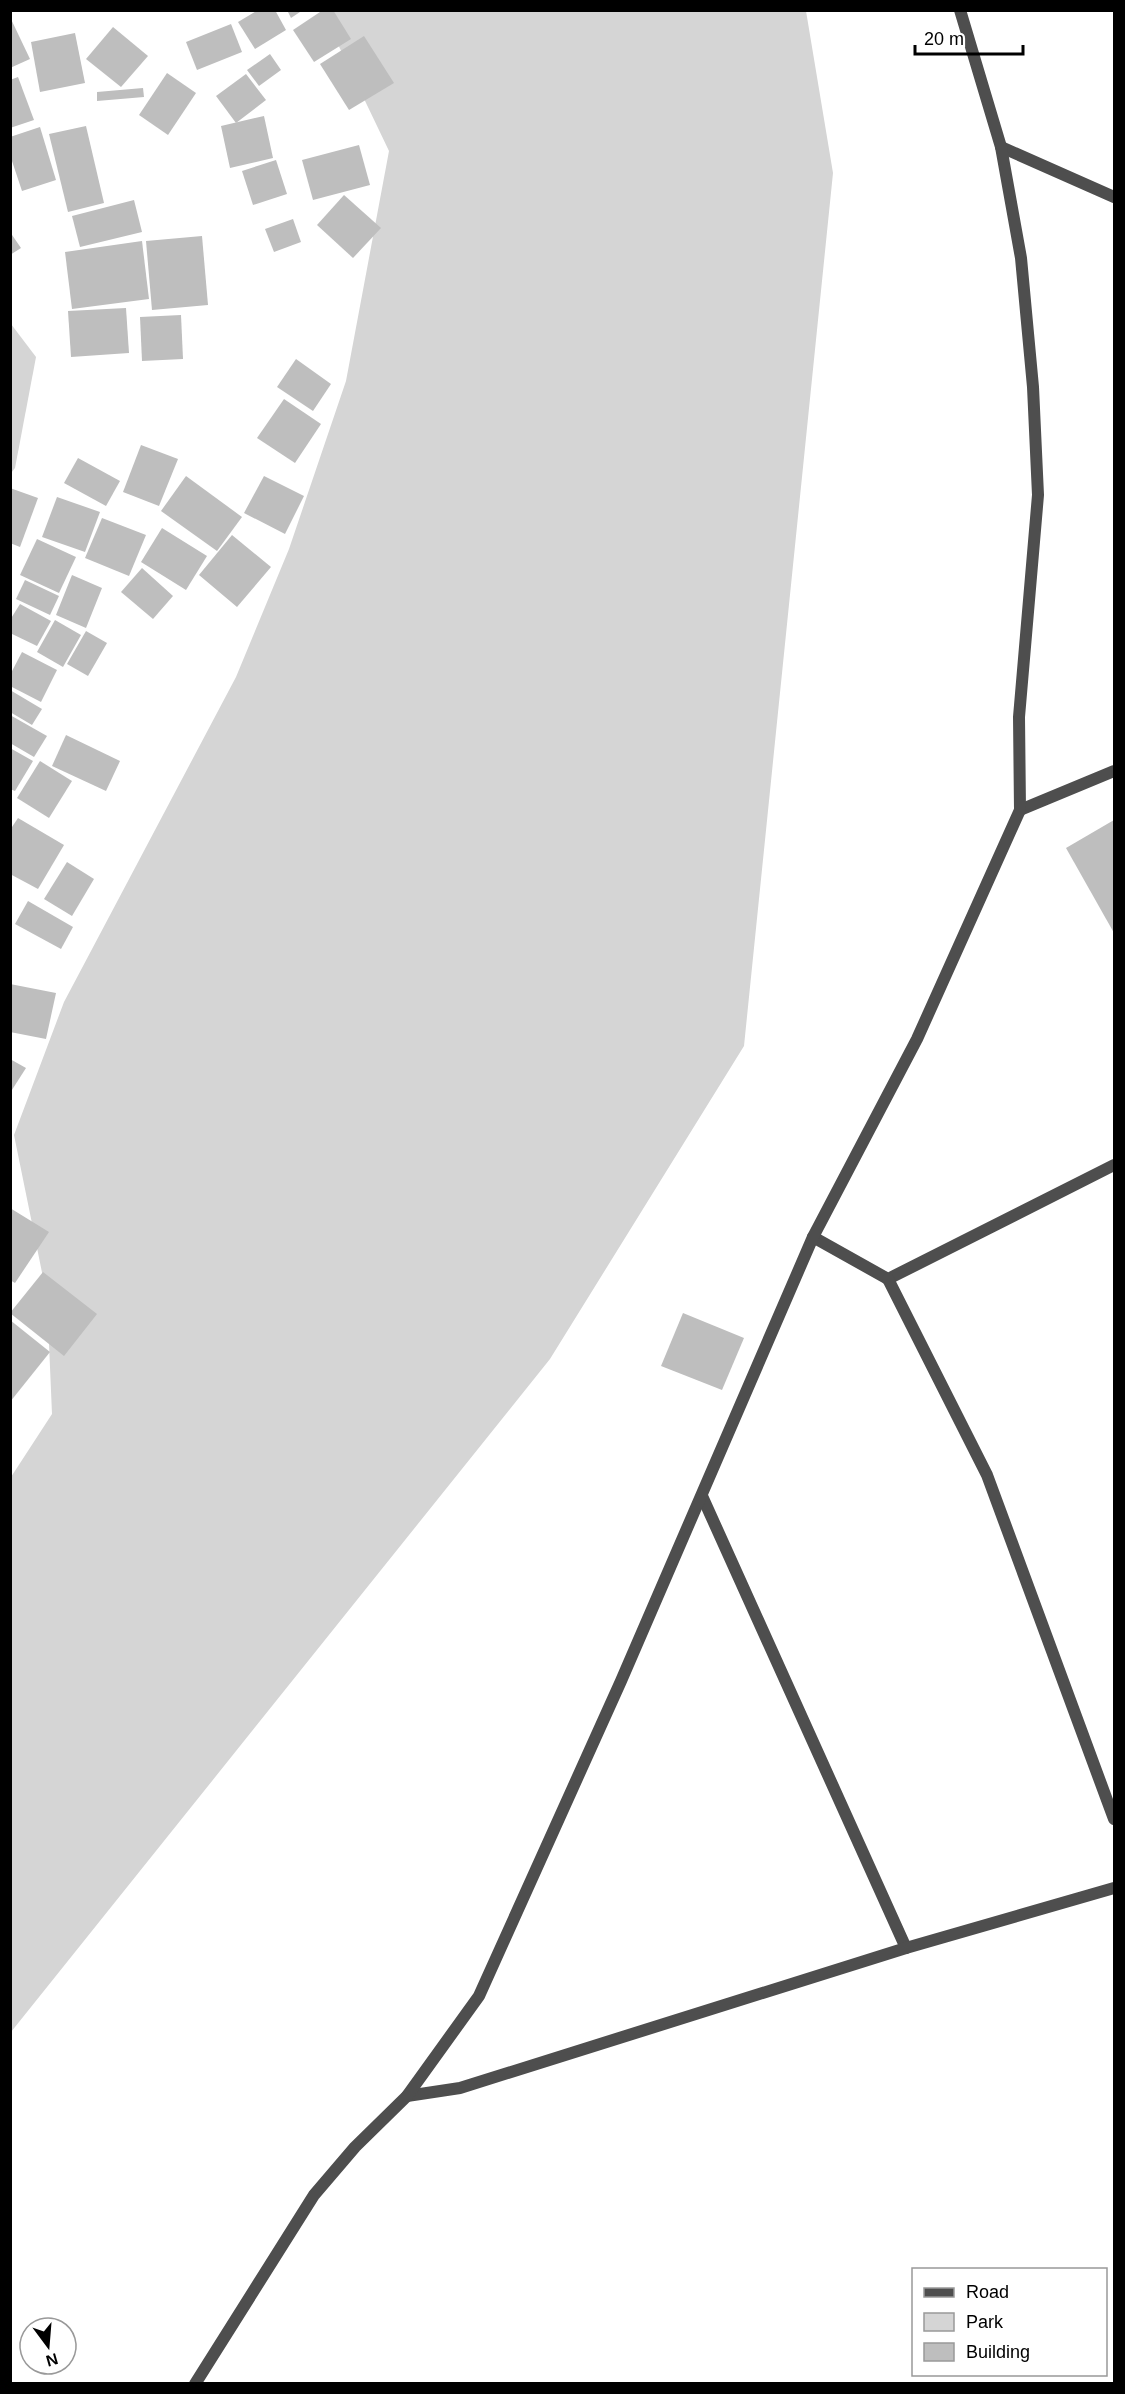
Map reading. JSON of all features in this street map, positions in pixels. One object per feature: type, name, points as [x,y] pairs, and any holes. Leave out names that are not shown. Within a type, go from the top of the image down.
[{"type":"street","points":[[195,2384],[315,2194],[355,2147],[407,2096],[479,1996],[702,1496],[813,1237],[917,1039],[1020,810],[1019,717],[1038,495],[1033,387],[1021,258],[1001,147],[960,10]]},
{"type":"street","points":[[1001,147],[1114,197]]},
{"type":"street","points":[[1020,810],[1114,771]]},
{"type":"street","points":[[888,1279],[1114,1165]]},
{"type":"street","points":[[813,1237],[888,1279],[987,1475],[1114,1820]]},
{"type":"street","points":[[702,1496],[906,1948]]},
{"type":"street","points":[[407,2096],[460,2088],[906,1948],[1114,1888]]},
{"type":"green space","points":[[322,11],[806,11],[833,173],[744,1046],[550,1359],[11,2032],[11,1477],[52,1414],[47,1297],[14,1135],[64,1002],[236,677],[289,549],[346,381],[389,151]]},
{"type":"green space","points":[[11,324],[36,357],[15,468],[11,473]]},
{"type":"building","points":[[258,10],[275,10],[286,30],[255,49],[238,22]]},
{"type":"building","points":[[287,10],[303,10],[291,18]]},
{"type":"building","points":[[323,10],[333,10],[351,39],[314,62],[293,30]]},
{"type":"building","points":[[10,17],[30,59],[10,68]]},
{"type":"building","points":[[231,24],[242,52],[197,70],[186,42]]},
{"type":"building","points":[[113,27],[148,56],[121,87],[86,59]]},
{"type":"building","points":[[75,33],[85,83],[40,92],[31,42]]},
{"type":"building","points":[[364,36],[394,83],[349,110],[320,64]]},
{"type":"building","points":[[270,54],[281,70],[259,86],[247,70]]},
{"type":"building","points":[[167,73],[196,93],[168,135],[139,115]]},
{"type":"building","points":[[246,74],[266,100],[236,123],[216,96]]},
{"type":"building","points":[[18,77],[34,120],[10,128],[10,80]]},
{"type":"building","points":[[143,88],[144,97],[97,101],[97,92]]},
{"type":"building","points":[[264,116],[273,158],[230,168],[221,126]]},
{"type":"building","points":[[86,126],[104,203],[68,212],[49,134]]},
{"type":"building","points":[[40,127],[56,180],[22,191],[10,155],[10,137]]},
{"type":"building","points":[[359,145],[370,185],[313,200],[302,160]]},
{"type":"building","points":[[276,160],[287,194],[253,205],[242,171]]},
{"type":"building","points":[[344,195],[381,228],[353,258],[317,225]]},
{"type":"building","points":[[134,200],[142,232],[80,247],[72,216]]},
{"type":"building","points":[[293,219],[301,242],[274,252],[265,229]]},
{"type":"building","points":[[10,232],[21,248],[10,255]]},
{"type":"building","points":[[202,236],[208,305],[152,310],[146,241]]},
{"type":"building","points":[[142,241],[149,299],[72,309],[65,252]]},
{"type":"building","points":[[126,308],[129,353],[71,357],[68,311]]},
{"type":"building","points":[[181,315],[183,359],[142,361],[140,317]]},
{"type":"building","points":[[296,359],[331,384],[313,411],[277,387]]},
{"type":"building","points":[[284,399],[321,424],[295,463],[257,438]]},
{"type":"building","points":[[141,445],[178,459],[159,506],[123,492]]},
{"type":"building","points":[[78,458],[120,481],[106,506],[64,483]]},
{"type":"building","points":[[186,476],[242,517],[217,551],[161,511]]},
{"type":"building","points":[[264,476],[304,496],[285,534],[244,513]]},
{"type":"building","points":[[10,488],[38,498],[20,547],[10,543]]},
{"type":"building","points":[[57,497],[100,512],[85,552],[42,537]]},
{"type":"building","points":[[102,518],[146,535],[129,576],[85,558]]},
{"type":"building","points":[[162,528],[207,556],[186,590],[141,562]]},
{"type":"building","points":[[232,535],[271,567],[237,607],[199,575]]},
{"type":"building","points":[[37,539],[76,557],[59,593],[20,575]]},
{"type":"building","points":[[142,568],[173,596],[153,619],[121,592]]},
{"type":"building","points":[[72,575],[102,588],[86,628],[56,615]]},
{"type":"building","points":[[25,580],[59,596],[50,615],[16,599]]},
{"type":"building","points":[[20,604],[51,621],[37,646],[10,633],[10,620]]},
{"type":"building","points":[[55,620],[81,635],[63,667],[37,652]]},
{"type":"building","points":[[86,631],[107,643],[88,676],[67,664]]},
{"type":"building","points":[[22,652],[57,670],[41,702],[10,686],[10,675]]},
{"type":"building","points":[[10,690],[42,709],[32,725],[10,712]]},
{"type":"building","points":[[10,715],[47,736],[34,757],[10,743]]},
{"type":"building","points":[[66,735],[120,761],[106,791],[52,766]]},
{"type":"building","points":[[10,748],[33,761],[15,791],[10,789]]},
{"type":"building","points":[[40,761],[72,781],[49,818],[17,798]]},
{"type":"building","points":[[18,818],[64,845],[38,889],[10,874],[10,830]]},
{"type":"building","points":[[1114,820],[1114,933],[1066,848]]},
{"type":"building","points":[[67,862],[94,879],[72,916],[44,899]]},
{"type":"building","points":[[28,901],[73,927],[61,949],[15,924]]},
{"type":"building","points":[[10,984],[56,993],[46,1039],[10,1032]]},
{"type":"building","points":[[10,1059],[26,1068],[10,1093]]},
{"type":"building","points":[[10,1208],[49,1232],[15,1283],[10,1280]]},
{"type":"building","points":[[43,1272],[97,1314],[64,1356],[10,1313]]},
{"type":"building","points":[[683,1313],[744,1338],[722,1390],[661,1366]]},
{"type":"building","points":[[10,1320],[50,1352],[10,1402]]}]
